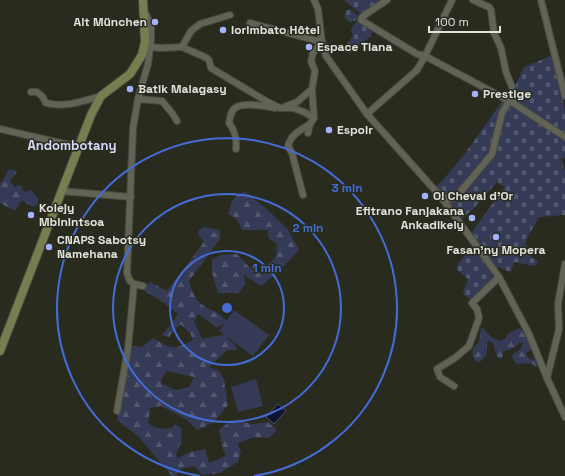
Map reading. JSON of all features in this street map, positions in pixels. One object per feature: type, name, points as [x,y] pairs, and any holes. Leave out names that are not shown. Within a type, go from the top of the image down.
[{"type":"main road","points":[[0,351],[91,115],[101,96],[130,74],[142,55],[145,42],[143,0]]},
{"type":"street","points":[[314,0],[318,9],[322,42],[326,56],[367,114],[441,197],[499,277],[529,334],[565,417]]},
{"type":"street","points":[[387,0],[362,17],[361,20],[417,54],[425,56],[511,102],[565,136]]},
{"type":"street","points":[[367,114],[417,70],[452,0]]},
{"type":"street","points":[[441,197],[450,199],[456,196],[492,154],[502,112],[511,102],[512,88],[506,72],[501,48],[494,33],[491,10],[489,7],[473,0]]},
{"type":"street","points":[[541,0],[565,96]]},
{"type":"street","points":[[143,286],[134,284],[130,281],[127,273],[133,128],[138,99],[148,64],[150,47],[151,26],[144,9]]},
{"type":"street","points":[[182,47],[191,31],[200,24],[230,15]]},
{"type":"street","points":[[250,24],[322,42]]},
{"type":"street","points":[[308,133],[312,121],[312,89],[315,71],[311,61],[313,53],[322,42]]},
{"type":"street","points":[[150,47],[182,47],[207,58],[211,68],[280,108],[297,102],[312,89]]},
{"type":"street","points":[[31,92],[36,92],[42,96],[46,103],[56,105],[76,103],[101,96]]},
{"type":"street","points":[[138,99],[162,101],[177,121]]},
{"type":"street","points":[[236,149],[237,140],[234,129],[229,123],[231,114],[235,108],[241,105],[293,108],[304,112],[312,121]]},
{"type":"street","points":[[303,195],[292,153],[288,146],[290,140],[295,134],[312,121]]},
{"type":"street","points":[[0,129],[78,147]]},
{"type":"street","points":[[61,191],[131,197]]},
{"type":"street","points":[[547,378],[560,329],[558,304],[565,264]]},
{"type":"street","points":[[454,386],[440,377],[437,370],[469,346],[479,318],[478,309],[472,303],[499,277]]},
{"type":"street","points":[[116,411],[128,349],[134,284]]},
{"type":"green space","points":[[344,0],[384,0],[362,15]]},
{"type":"green space","points":[[350,9],[358,16],[355,21],[349,22],[344,16],[347,10]]},
{"type":"green space","points":[[358,22],[371,28],[372,32],[370,37],[360,44],[353,52],[346,53],[346,46],[353,35],[351,31],[352,28],[354,24]]},
{"type":"green space","points":[[553,55],[565,111],[565,158],[561,159],[565,171],[565,215],[539,217],[526,240],[527,254],[538,261],[535,266],[514,262],[511,272],[495,266],[471,233],[505,187],[497,182],[462,219],[435,187],[443,180],[464,155],[500,104],[513,91],[524,67]]},
{"type":"green space","points":[[9,169],[17,172],[10,180],[12,184],[15,187],[20,185],[22,190],[26,192],[30,190],[33,191],[34,195],[39,199],[37,205],[32,207],[24,201],[20,202],[15,211],[0,203],[0,183]]},
{"type":"green space","points":[[244,191],[267,209],[288,230],[299,250],[280,270],[261,286],[244,275],[245,284],[239,293],[218,293],[212,273],[212,259],[221,255],[237,254],[250,268],[260,273],[276,257],[277,244],[268,238],[268,230],[242,230],[236,218],[228,214],[232,200]]},
{"type":"green space","points":[[204,227],[220,230],[220,239],[189,281],[198,301],[221,315],[227,321],[217,328],[198,314],[194,321],[202,339],[224,335],[237,347],[236,350],[227,350],[209,367],[219,371],[224,380],[228,405],[213,423],[197,430],[186,419],[161,406],[150,408],[148,423],[161,428],[171,428],[175,424],[182,429],[181,442],[176,454],[177,458],[191,452],[205,449],[209,463],[226,456],[219,430],[229,422],[237,420],[251,424],[268,422],[277,430],[269,438],[254,437],[237,444],[241,451],[238,462],[220,473],[202,475],[194,466],[181,469],[176,476],[172,476],[139,437],[117,420],[130,346],[142,347],[153,338],[173,347],[181,346],[193,340],[190,333],[180,324],[169,337],[162,335],[178,314],[160,300],[141,289],[150,282],[167,291],[204,242],[198,234],[199,230]],"holes":[[[167,371],[194,377],[189,387],[176,390],[162,384],[161,380]]]},
{"type":"green space","points":[[473,246],[486,263],[494,278],[473,300],[465,296],[463,292],[468,279],[456,269],[461,260]]},
{"type":"green space","points":[[234,310],[269,335],[253,356],[219,331]]},
{"type":"green space","points":[[481,328],[483,328],[491,337],[499,341],[505,339],[509,333],[520,328],[534,346],[526,353],[527,357],[536,361],[537,366],[536,367],[531,363],[517,364],[513,359],[512,356],[521,348],[523,343],[519,343],[514,348],[503,351],[503,356],[501,359],[497,357],[493,343],[489,340],[487,344],[487,354],[480,362],[476,362],[472,354],[479,342]]},
{"type":"green space","points":[[256,379],[263,406],[238,412],[231,387]]},
{"type":"shaded area","points":[[278,404],[286,411],[274,424],[266,417]]},
{"type":"place","name":"Alt München","points":[[155,22]]},
{"type":"place","name":"Iorimbato Hôtel","points":[[223,30]]},
{"type":"place","name":"Espace Tiana","points":[[309,47]]},
{"type":"place","name":"Batik Malagasy","points":[[130,89]]},
{"type":"place","name":"Prestige","points":[[475,94]]},
{"type":"place","name":"Espoir","points":[[329,130]]},
{"type":"place","name":"O! Cheval d'Or","points":[[425,196]]},
{"type":"place","name":"Kolejy Mbinintsoa","points":[[31,215]]},
{"type":"place","name":"Efitrano Fanjakana Ankadikely","points":[[472,218]]},
{"type":"place","name":"Fasan'ny Mopera","points":[[496,237]]},
{"type":"place","name":"CNAPS Sabotsy Namehana","points":[[49,247]]},
{"type":"district","name":"Andombotany","points":[[72,145]]}]
